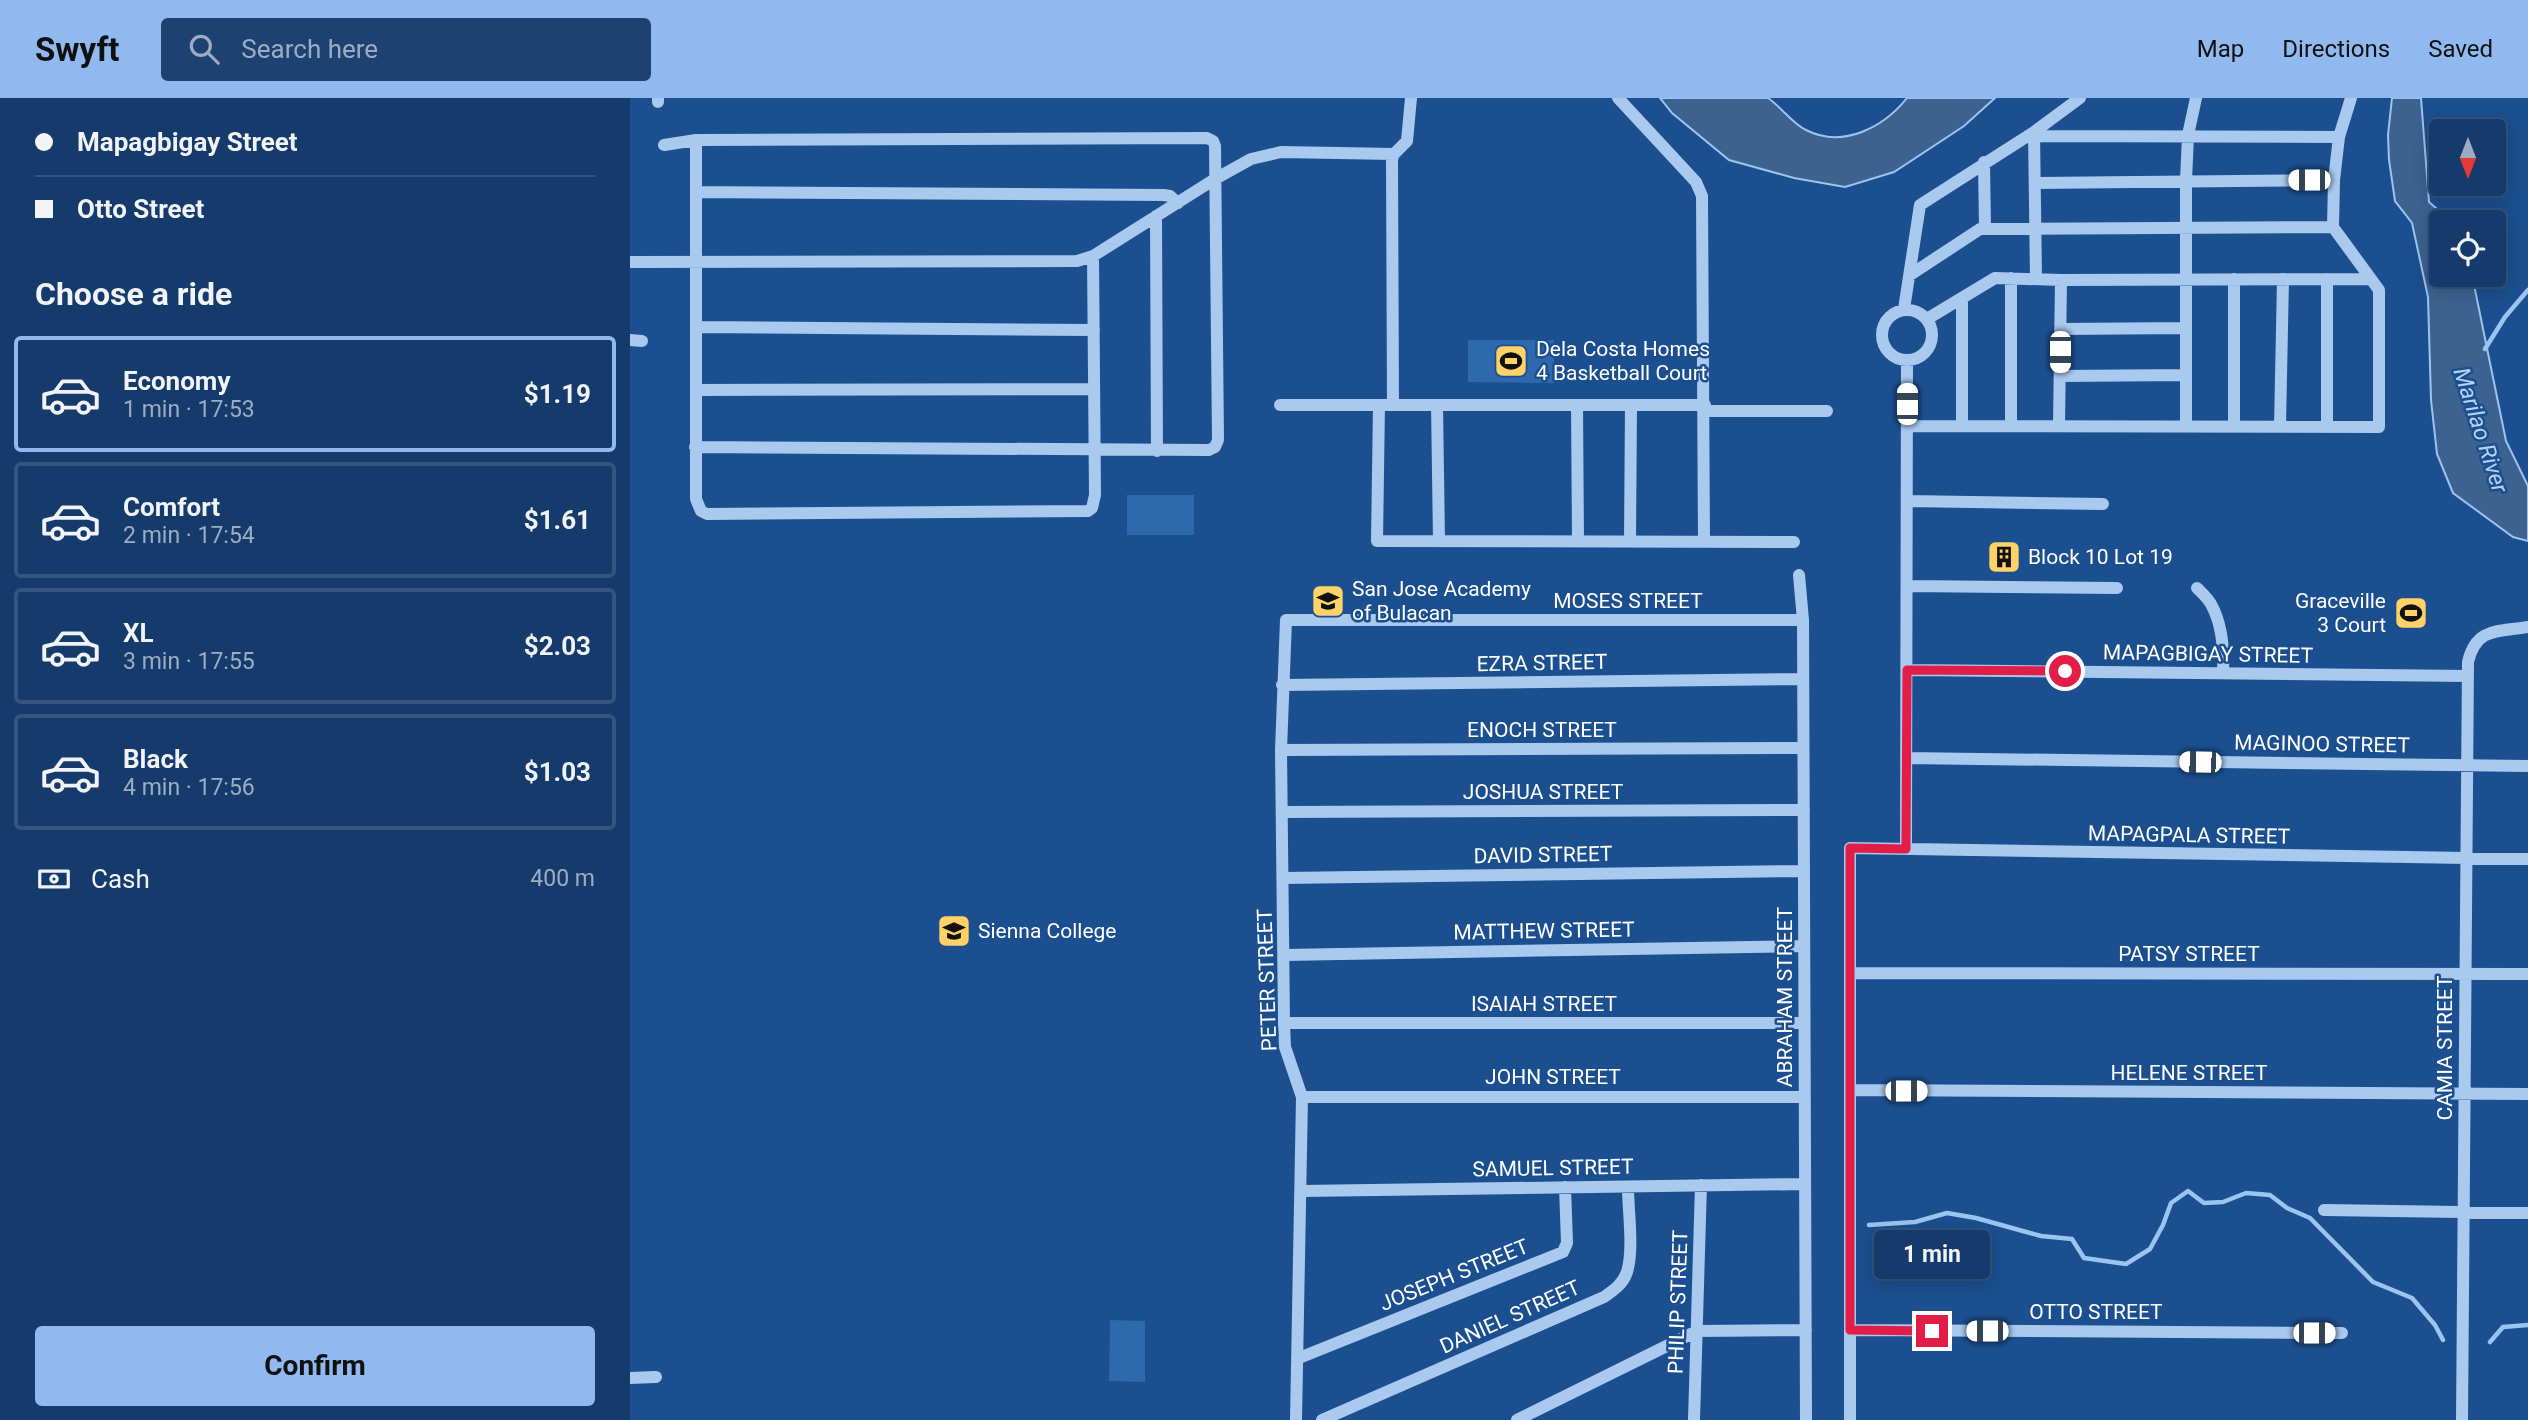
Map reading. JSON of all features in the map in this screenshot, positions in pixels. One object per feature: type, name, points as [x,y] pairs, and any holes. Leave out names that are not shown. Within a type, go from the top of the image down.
[{"type":"street","points":[[1393,405],[1392,159],[1408,141],[1411,98]]},
{"type":"street","points":[[1618,98],[1668,149],[1700,189],[1703,208],[1704,542]]},
{"type":"street","points":[[1904,309],[1920,205],[1984,162],[2034,134],[2080,98]]},
{"type":"street","points":[[2186,425],[2186,181],[2188,135],[2196,98]]},
{"type":"street","points":[[1907,426],[2379,427],[2379,290],[2333,227],[2334,180],[2339,137],[2351,98]]},
{"type":"street","points":[[2034,134],[2339,137]]},
{"type":"street","points":[[2034,134],[2036,279]]},
{"type":"street","points":[[664,145],[696,140],[1207,138],[1213,141],[1215,146],[1216,447],[1209,450],[1157,451],[695,447]]},
{"type":"street","points":[[696,140],[695,447],[698,506],[702,511],[714,515],[1088,511],[1095,502],[1093,256]]},
{"type":"street","points":[[630,262],[1077,261],[1093,256],[1251,159],[1281,152],[1394,154]]},
{"type":"street","points":[[1984,162],[1985,229]]},
{"type":"street","points":[[2035,183],[2334,180]]},
{"type":"street","points":[[696,192],[1164,195],[1170,196],[1178,203]]},
{"type":"street","points":[[1156,216],[1157,451]]},
{"type":"street","points":[[1910,275],[1980,229],[2333,227]]},
{"type":"street","points":[[1927,319],[1995,278],[2371,279]]},
{"type":"street","points":[[2011,278],[2011,426]]},
{"type":"street","points":[[2234,279],[2234,426]]},
{"type":"street","points":[[2280,426],[2283,279]]},
{"type":"street","points":[[2327,279],[2327,427]]},
{"type":"street","points":[[2059,425],[2061,280]]},
{"type":"street","points":[[1962,299],[1962,426]]},
{"type":"street","points":[[1904,309],[1921,313],[1927,319],[1932,332],[1930,346],[1921,356],[1908,360],[1893,355],[1884,344],[1883,328],[1890,316],[1904,309]]},
{"type":"street","points":[[697,327],[1094,330]]},
{"type":"street","points":[[2060,329],[2186,328]]},
{"type":"street","points":[[1906,849],[1908,360]]},
{"type":"street","points":[[2060,376],[2186,375]]},
{"type":"street","points":[[696,390],[1094,389]]},
{"type":"street","points":[[1280,405],[1631,405],[1827,411]]},
{"type":"street","points":[[1379,405],[1377,541],[1794,542]]},
{"type":"street","points":[[1437,405],[1439,541]]},
{"type":"street","points":[[1577,405],[1578,541]]},
{"type":"street","points":[[1630,542],[1631,405]]},
{"type":"street","points":[[1907,501],[2104,504]]},
{"type":"street","name":"ABRAHAM STREET","points":[[1799,575],[1803,620],[1806,1420]]},
{"type":"street","points":[[1907,586],[2117,588]]},
{"type":"street","points":[[2197,588],[2212,606],[2221,636],[2223,673]]},
{"type":"street","name":"MOSES STREET","points":[[1286,620],[1803,620]]},
{"type":"street","name":"PETER STREET","points":[[1286,620],[1280,750],[1284,1023],[1285,1047],[1302,1097],[1296,1420]]},
{"type":"street","name":"CAMIA STREET","points":[[2462,1420],[2470,650],[2477,640],[2485,635],[2528,627]]},
{"type":"street","name":"MAPAGBIGAY STREET","points":[[1907,670],[2468,676]]},
{"type":"street","name":"EZRA STREET","points":[[1282,685],[1803,679]]},
{"type":"street","name":"ENOCH STREET","points":[[1280,750],[1803,748]]},
{"type":"street","name":"MAGINOO STREET","points":[[1906,758],[2528,766]]},
{"type":"street","name":"JOSHUA STREET","points":[[1282,812],[1804,810]]},
{"type":"street","name":"MAPAGPALA STREET","points":[[1850,973],[1850,848],[2528,859]]},
{"type":"street","name":"DAVID STREET","points":[[1283,878],[1804,871]]},
{"type":"street","name":"MATTHEW STREET","points":[[1284,955],[1804,946]]},
{"type":"street","points":[[1850,973],[1850,1420]]},
{"type":"street","name":"PATSY STREET","points":[[1850,973],[2528,974]]},
{"type":"street","name":"ISAIAH STREET","points":[[1284,1023],[1804,1023]]},
{"type":"street","name":"HELENE STREET","points":[[1850,1090],[2528,1094]]},
{"type":"street","name":"JOHN STREET","points":[[1302,1097],[1805,1097]]},
{"type":"street","name":"SAMUEL STREET","points":[[1301,1191],[1805,1184]]},
{"type":"street","name":"PHILIP STREET","points":[[1694,1420],[1701,1185]]},
{"type":"street","name":"DANIEL STREET","points":[[1322,1420],[1604,1297],[1618,1287],[1626,1274],[1629,1258],[1628,1186]]},
{"type":"street","name":"JOSEPH STREET","points":[[1299,1358],[1563,1252],[1567,1243],[1564,1187]]},
{"type":"street","points":[[2324,1210],[2528,1213]]},
{"type":"street","points":[[1517,1420],[1697,1331],[1806,1330]]},
{"type":"street","name":"OTTO STREET","points":[[1850,1330],[2342,1333]]},
{"type":"street","points":[[630,1378],[656,1377]]},
{"type":"shaded area","name":"Dela Costa Homes 4 Basketball Court","points":[[1468,340],[1554,340],[1554,383],[1468,382]]},
{"type":"shaded area","points":[[1127,495],[1194,495],[1194,535],[1127,535]]},
{"type":"shaded area","points":[[1110,1320],[1145,1321],[1145,1382],[1109,1381]]},
{"type":"water","points":[[1660,98],[1768,98],[1806,130],[1834,137],[1848,136],[1875,126],[1907,98],[1995,98],[1964,126],[1894,172],[1845,187],[1794,178],[1729,160],[1672,113]]},
{"type":"water","name":"Marilao River","points":[[2392,98],[2421,98],[2429,202],[2438,210],[2429,210],[2429,287],[2474,287],[2506,441],[2528,486],[2528,541],[2513,537],[2453,493],[2437,454],[2431,400],[2428,297],[2412,223],[2395,201],[2388,135]]},
{"type":"waterway","points":[[2485,349],[2505,317],[2528,290]]},
{"type":"waterway","points":[[1869,1225],[1915,1222],[1947,1213],[2041,1236],[2072,1239],[2084,1258],[2126,1264],[2150,1249],[2171,1203],[2188,1191],[2204,1203],[2223,1202],[2246,1193],[2270,1195],[2287,1208],[2310,1218],[2373,1282],[2412,1298],[2435,1325],[2443,1340]]},
{"type":"waterway","points":[[2490,1342],[2503,1327],[2528,1325]]},
{"type":"place","name":"Dela Costa Homes 4 Basketball Court","points":[[1511,361]]},
{"type":"place","name":"Block 10 Lot 19","points":[[2004,557]]},
{"type":"place","name":"San Jose Academy of Bulacan","points":[[1328,601]]},
{"type":"place","name":"Graceville 3 Court","points":[[2411,613]]},
{"type":"place","name":"Sienna College","points":[[954,931]]},
{"type":"route","points":[[1932,1331],[1850,1330],[1850,848],[1906,849],[1907,670],[2065,671]]}]
